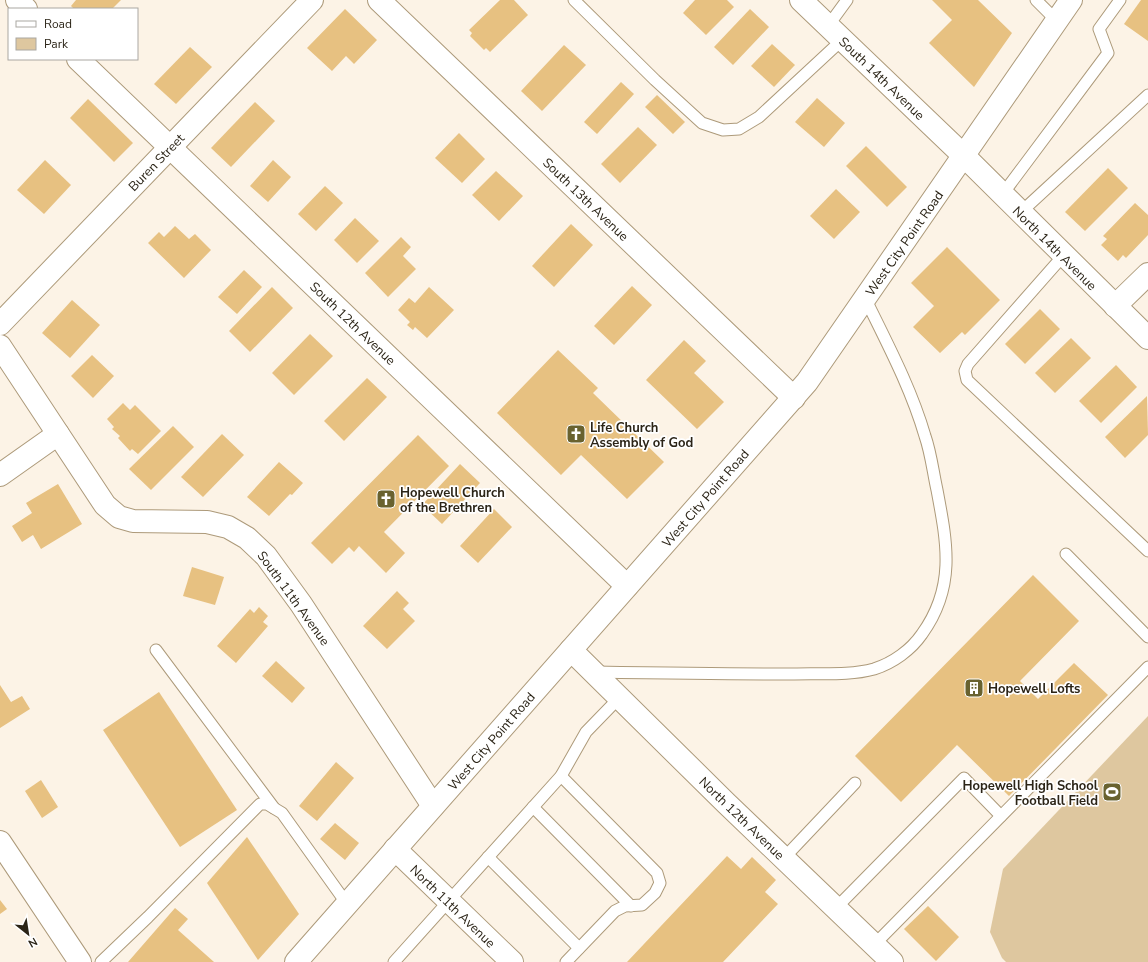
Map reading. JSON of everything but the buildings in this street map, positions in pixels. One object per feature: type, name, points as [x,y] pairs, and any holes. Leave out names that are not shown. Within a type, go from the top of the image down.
[{"type":"street","points":[[17,0],[25,8]]},
{"type":"street","name":"Buren Street","points":[[0,324],[312,0]]},
{"type":"street","name":"South 13th Avenue","points":[[379,0],[794,398]]},
{"type":"street","name":"South 14th Avenue","points":[[801,0],[964,156]]},
{"type":"street","name":"West City Point Road","points":[[296,962],[807,382],[1071,0]]},
{"type":"street","name":"South 12th Avenue","points":[[79,60],[628,586]]},
{"type":"street","name":"North 14th Avenue","points":[[964,156],[1063,256],[1148,338]]},
{"type":"street","points":[[1115,306],[1148,274]]},
{"type":"street","name":"South 11th Avenue","points":[[0,346],[105,505],[120,517],[142,522],[207,522],[228,527],[247,538],[266,556],[302,604],[433,806]]},
{"type":"street","points":[[0,475],[58,434]]},
{"type":"street","name":"North 12th Avenue","points":[[571,650],[892,962]]},
{"type":"street","points":[[0,842],[80,962]]},
{"type":"street","name":"North 11th Avenue","points":[[395,849],[448,900],[504,959]]},
{"type":"lane","points":[[574,0],[655,80],[702,122],[723,130],[740,129],[759,117],[835,33],[847,0]]},
{"type":"lane","points":[[1036,0],[1057,21]]},
{"type":"lane","points":[[1002,195],[1108,53],[1099,29],[1120,0]]},
{"type":"lane","points":[[1020,213],[1148,95]]},
{"type":"lane","points":[[1063,256],[968,364],[966,371],[967,380],[1148,551]]},
{"type":"lane","points":[[592,672],[765,674],[857,673],[876,668],[897,658],[916,642],[930,623],[943,591],[947,563],[945,532],[925,436],[897,361],[865,298]]},
{"type":"lane","points":[[1066,554],[1148,638]]},
{"type":"lane","points":[[156,650],[274,808]]},
{"type":"lane","points":[[874,945],[1148,667]]},
{"type":"lane","points":[[394,962],[448,900],[561,776],[586,732],[619,698]]},
{"type":"lane","points":[[561,776],[657,873],[660,883],[655,893],[642,905],[631,906],[615,911],[566,962]]},
{"type":"lane","points":[[836,908],[964,778],[1001,816]]},
{"type":"lane","points":[[784,858],[855,783]]},
{"type":"lane","points":[[101,962],[148,917],[260,804],[274,808],[282,813],[346,904]]},
{"type":"lane","points":[[533,807],[631,906]]},
{"type":"lane","points":[[488,857],[579,948]]},
{"type":"green space","name":"Hopewell High School Football Field","points":[[1148,716],[1148,962],[1006,962],[1002,958],[990,932],[1003,869]]},
{"type":"place","name":"Life Church Assembly of God","points":[[576,434]]},
{"type":"place","name":"Hopewell Church of the Brethren","points":[[386,499]]},
{"type":"place","name":"Hopewell Lofts","points":[[974,688]]},
{"type":"place","name":"Hopewell High School Football Field","points":[[1112,792]]}]
